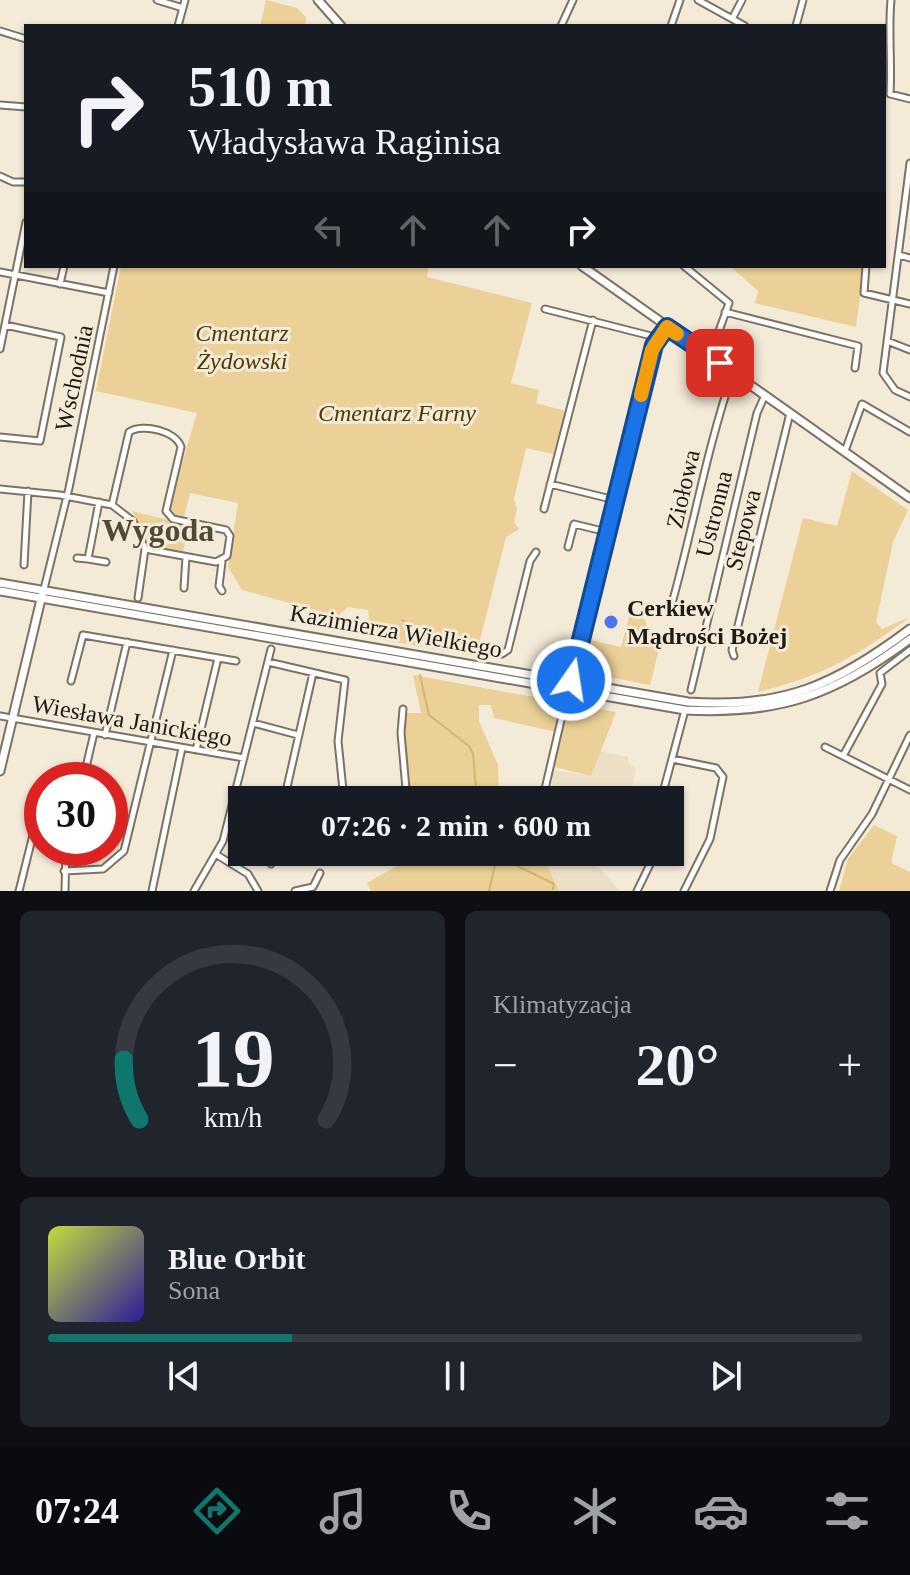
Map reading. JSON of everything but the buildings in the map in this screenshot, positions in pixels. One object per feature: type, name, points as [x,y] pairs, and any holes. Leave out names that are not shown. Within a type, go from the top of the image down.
[{"type":"main road","points":[[318,0],[339,24]]},
{"type":"main road","points":[[585,268],[910,498]]},
{"type":"main road","name":"Kazimierza Wielkiego","points":[[0,583],[510,675],[685,710],[761,709],[814,696],[846,683],[910,639]]},
{"type":"main road","name":"Kazimierza Wielkiego","points":[[0,591],[42,592]]},
{"type":"main road","points":[[0,771],[42,592]]},
{"type":"main road","name":"Kazimierza Wielkiego","points":[[569,686],[688,702],[754,703],[793,695],[824,684],[860,665],[910,629]]},
{"type":"street","points":[[157,0],[183,8]]},
{"type":"street","points":[[179,24],[185,0]]},
{"type":"street","points":[[562,24],[573,0]]},
{"type":"street","points":[[672,24],[680,0]]},
{"type":"street","points":[[698,0],[741,24]]},
{"type":"street","points":[[732,19],[742,0]]},
{"type":"street","points":[[797,24],[803,0]]},
{"type":"street","points":[[891,0],[888,26],[893,56],[890,94],[910,99]]},
{"type":"street","points":[[0,31],[24,38]]},
{"type":"street","points":[[0,105],[24,107]]},
{"type":"street","points":[[910,163],[907,214],[892,300],[885,379],[895,390],[910,397]]},
{"type":"street","points":[[0,176],[13,182],[24,182]]},
{"type":"street","points":[[0,349],[24,231]]},
{"type":"street","points":[[899,255],[910,258]]},
{"type":"street","points":[[60,284],[64,268]]},
{"type":"street","name":"Wschodnia","points":[[42,592],[68,496],[114,268]]},
{"type":"street","points":[[686,268],[729,303],[710,356]]},
{"type":"street","points":[[866,268],[863,290],[869,296],[910,304]]},
{"type":"street","points":[[0,272],[109,293]]},
{"type":"street","points":[[545,309],[659,338]]},
{"type":"street","points":[[725,312],[858,346],[855,368]]},
{"type":"street","points":[[544,509],[593,320]]},
{"type":"street","points":[[0,437],[40,441],[61,337],[5,325]]},
{"type":"street","points":[[547,786],[652,352],[667,327]]},
{"type":"street","points":[[887,341],[910,350]]},
{"type":"street","name":"Ziołowa","points":[[669,614],[710,457],[715,426],[733,372]]},
{"type":"street","name":"Ustronna","points":[[691,690],[757,413],[765,395]]},
{"type":"street","points":[[845,451],[862,404],[910,432]]},
{"type":"street","name":"Stepowa","points":[[734,656],[790,413]]},
{"type":"street","points":[[112,505],[129,432],[142,428],[175,437],[181,450],[166,511],[173,519],[226,530],[230,543],[222,562],[219,586],[222,591]]},
{"type":"street","points":[[550,484],[615,500]]},
{"type":"street","points":[[0,489],[68,496],[112,505],[133,521],[145,549],[138,598]]},
{"type":"street","points":[[24,565],[28,491]]},
{"type":"street","points":[[88,559],[99,502]]},
{"type":"street","points":[[568,547],[574,524],[607,532]]},
{"type":"street","points":[[145,549],[222,562]]},
{"type":"street","points":[[485,651],[502,654],[508,650],[530,561],[536,552]]},
{"type":"street","points":[[184,588],[186,557]]},
{"type":"street","points":[[77,558],[106,562]]},
{"type":"street","points":[[71,681],[83,635],[236,661]]},
{"type":"street","points":[[105,735],[127,642]]},
{"type":"street","points":[[237,786],[271,649]]},
{"type":"street","points":[[64,871],[103,869],[124,851],[173,650]]},
{"type":"street","points":[[843,756],[882,684],[880,673],[910,650]]},
{"type":"street","points":[[196,750],[218,658]]},
{"type":"street","points":[[268,662],[353,682]]},
{"type":"street","points":[[287,786],[313,673]]},
{"type":"street","points":[[343,786],[338,741],[345,680]]},
{"type":"street","points":[[403,709],[401,733],[406,786]]},
{"type":"street","points":[[665,786],[685,710]]},
{"type":"street","name":"Wiesława Janickiego","points":[[0,716],[244,758]]},
{"type":"street","points":[[253,723],[298,735]]},
{"type":"street","points":[[87,762],[94,733]]},
{"type":"street","points":[[830,891],[840,860],[872,814],[910,736]]},
{"type":"street","points":[[825,747],[910,790]]},
{"type":"street","points":[[152,891],[182,748]]},
{"type":"street","points":[[672,759],[716,768],[723,777],[710,839],[684,891]]},
{"type":"street","points":[[194,891],[217,855],[228,822]]},
{"type":"street","points":[[217,855],[248,874],[258,891]]},
{"type":"street","points":[[19,891],[26,866]]},
{"type":"street","points":[[64,866],[65,891]]},
{"type":"street","points":[[637,891],[649,866]]},
{"type":"street","points":[[295,891],[313,887],[320,873]]},
{"type":"shaded area","points":[[599,751],[628,757],[628,762],[636,769],[632,786],[552,786],[553,770],[591,776]]},
{"type":"shaded area","points":[[547,866],[598,866],[620,891],[559,891]]},
{"type":"green space","points":[[266,0],[297,8],[306,17],[305,24],[260,24]]},
{"type":"green space","points":[[121,268],[429,268],[427,277],[532,303],[511,383],[539,390],[536,403],[565,411],[553,454],[526,448],[514,499],[517,510],[514,522],[519,529],[506,537],[476,656],[371,638],[368,610],[348,607],[327,626],[323,612],[242,590],[228,567],[238,503],[190,493],[184,517],[176,515],[169,508],[197,413],[96,391]]},
{"type":"green space","points":[[732,268],[864,268],[856,327],[755,303],[758,291]]},
{"type":"green space","points":[[852,471],[908,510],[893,542],[876,622],[882,629],[910,617],[873,643],[821,672],[758,692],[803,518],[837,526]]},
{"type":"green space","points":[[132,511],[188,525],[183,553],[149,546]]},
{"type":"green space","points":[[635,614],[645,620],[648,634],[662,637],[650,685],[579,671],[587,639],[621,647],[629,617]]},
{"type":"green space","points":[[413,675],[616,712],[591,776],[554,767],[561,733],[494,718],[491,705],[479,705],[479,721],[498,765],[499,786],[406,786],[401,733],[403,713],[421,713]]},
{"type":"green space","points":[[874,825],[897,836],[891,863],[910,872],[910,891],[839,891],[848,859]]},
{"type":"green space","points":[[397,866],[547,866],[559,891],[371,891],[367,883]]},
{"type":"waterway","points":[[402,620],[411,626],[413,642]]},
{"type":"waterway","points":[[420,675],[429,715],[469,746],[473,754],[476,786]]},
{"type":"waterway","points":[[489,891],[495,866]]},
{"type":"waterway","points":[[517,866],[554,884],[553,889]]},
{"type":"slow traffic","points":[[641,395],[654,345],[667,327],[677,334]]},
{"type":"place","name":"Cerkiew Mądrości Bożej","points":[[611,622]]},
{"type":"district","name":"Wygoda","points":[[158,530]]},
{"type":"route","points":[[571,680],[654,345],[667,327],[720,363]]},
{"type":"park label","name":"Cmentarz Żydowski","points":[[242,347]]},
{"type":"park label","name":"Cmentarz Farny","points":[[397,413]]}]
